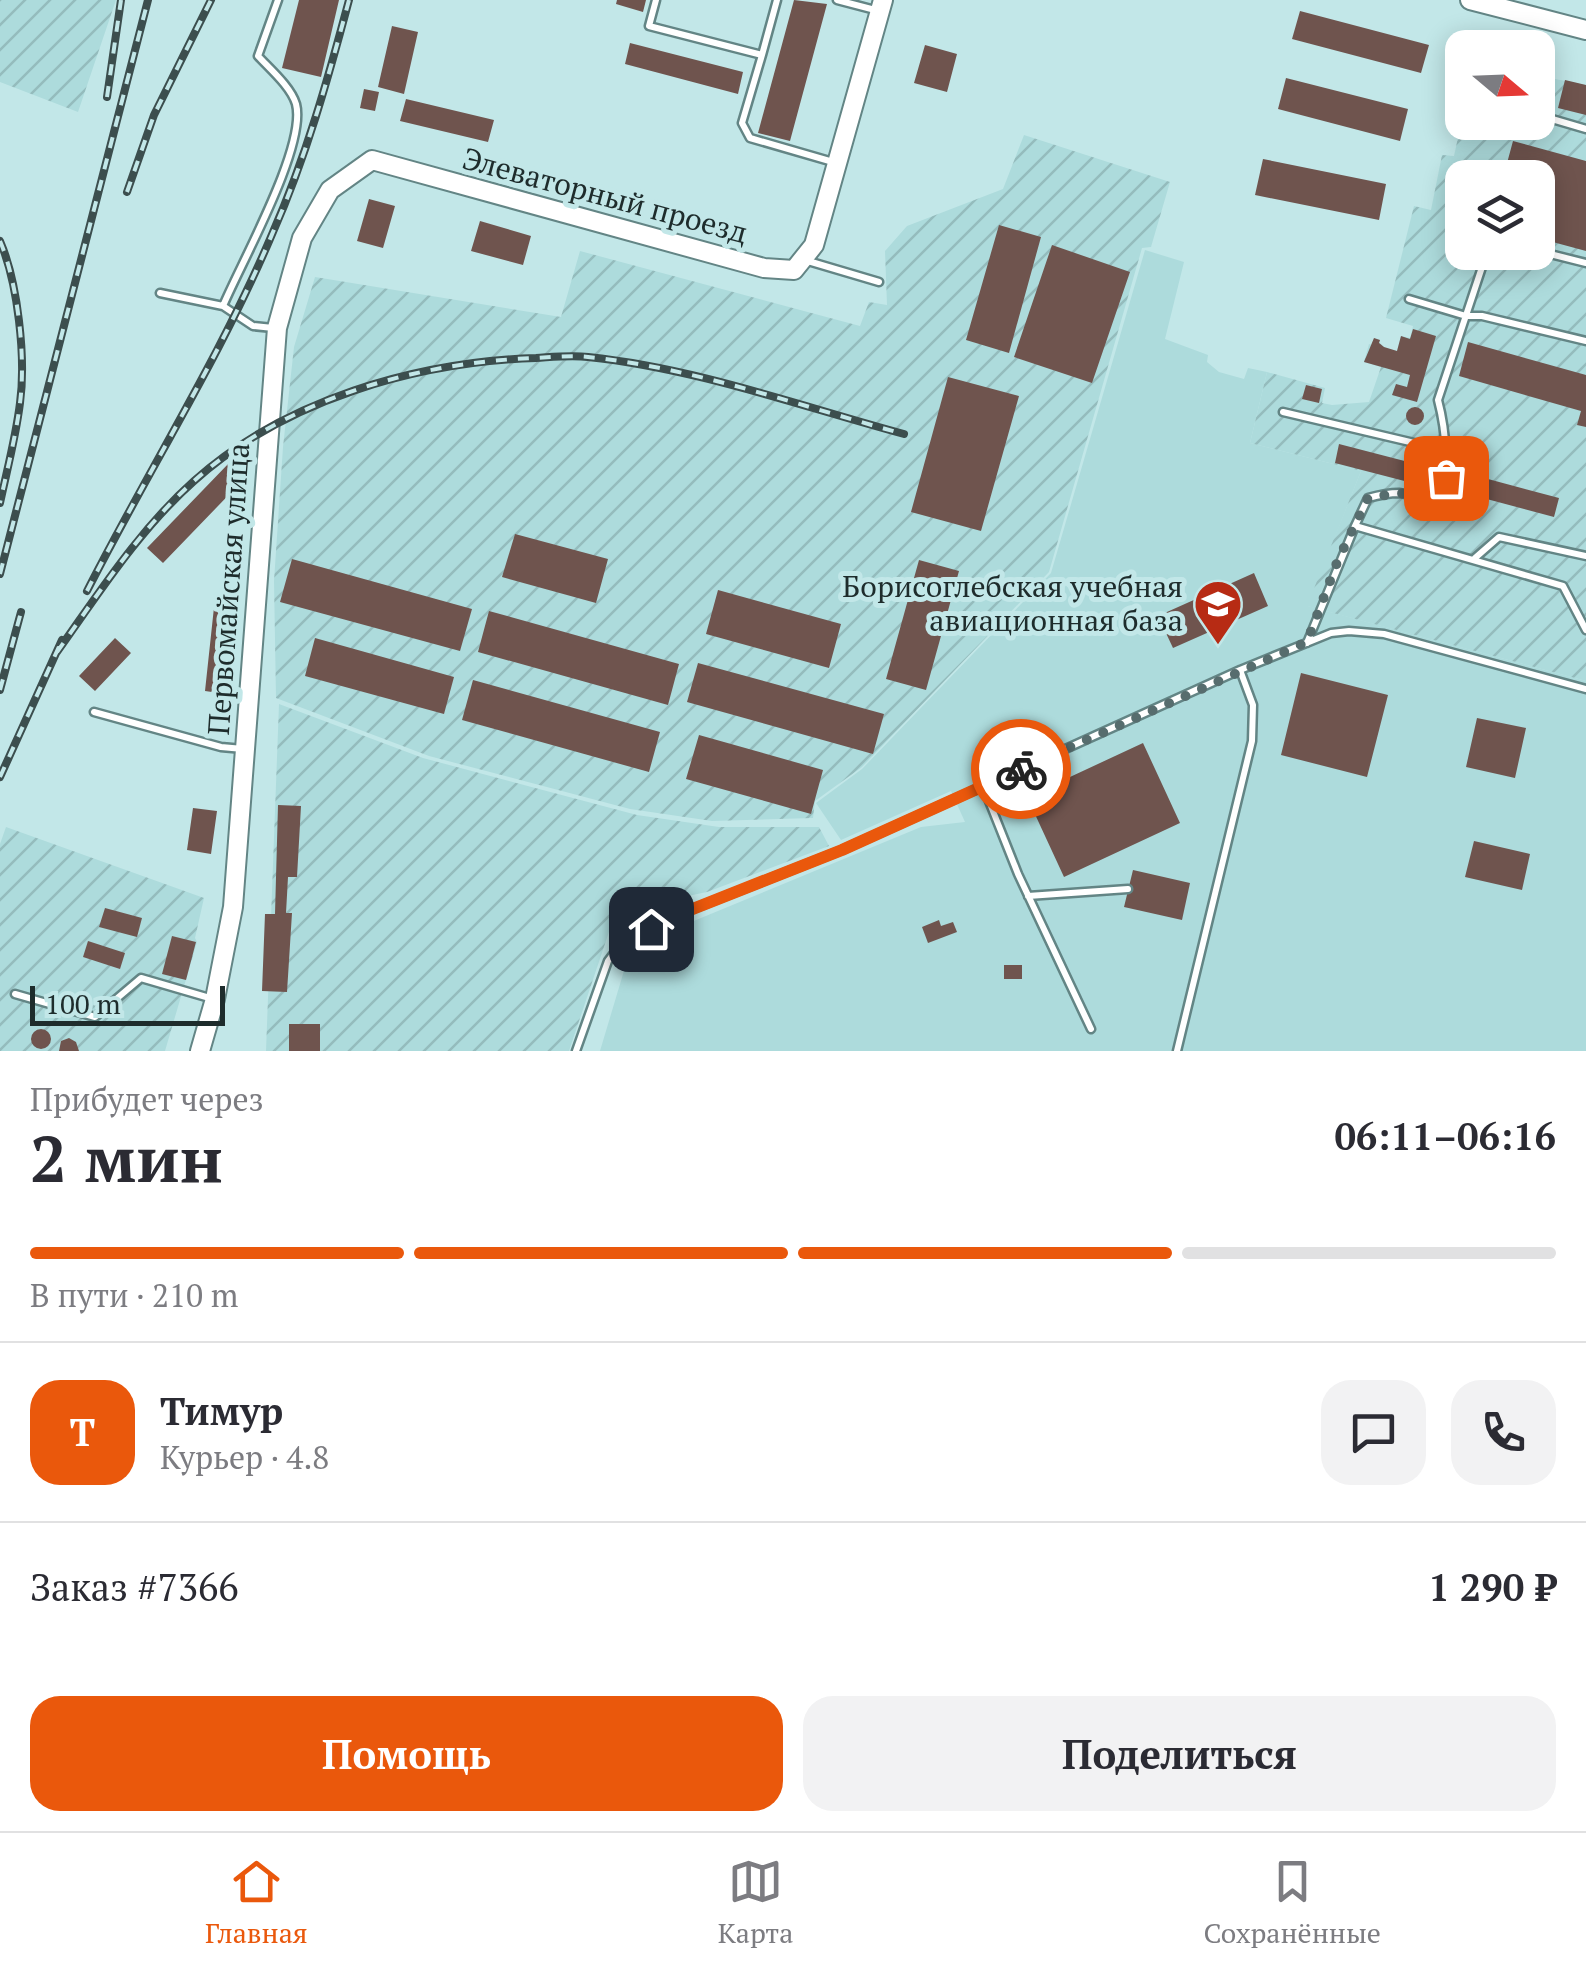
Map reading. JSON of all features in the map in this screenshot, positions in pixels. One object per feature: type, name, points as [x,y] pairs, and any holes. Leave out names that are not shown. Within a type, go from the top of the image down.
[{"type":"street","points":[[1470,0],[1586,30]]},
{"type":"street","points":[[809,252],[882,5]]},
{"type":"street","name":"Элеваторный проезд","points":[[372,160],[764,268],[794,270],[809,252]]},
{"type":"street","name":"Первомайская улица","points":[[200,1051],[215,999],[233,907],[277,328],[302,238],[330,190],[372,160]]},
{"type":"lane","points":[[223,306],[284,171],[297,130],[296,102],[258,56],[278,0]]},
{"type":"lane","points":[[656,0],[649,26],[762,54]]},
{"type":"lane","points":[[777,0],[742,124],[750,138],[837,164]]},
{"type":"lane","points":[[837,0],[882,5]]},
{"type":"lane","points":[[1555,119],[1586,129]]},
{"type":"lane","points":[[809,252],[878,282]]},
{"type":"lane","points":[[1555,256],[1586,263]]},
{"type":"lane","points":[[1307,642],[1368,498],[1399,493],[1430,497],[1439,492],[1446,478],[1444,425],[1438,400],[1481,270]]},
{"type":"lane","points":[[160,293],[223,306],[253,326],[277,328]]},
{"type":"lane","points":[[1408,298],[1466,316],[1482,316],[1586,341]]},
{"type":"lane","points":[[1283,412],[1444,450]]},
{"type":"lane","points":[[1355,526],[1563,586],[1586,630]]},
{"type":"lane","points":[[1474,559],[1499,537],[1586,556]]},
{"type":"lane","points":[[576,1051],[608,961],[626,942],[675,916],[842,850],[1330,633],[1384,634],[1586,689]]},
{"type":"lane","points":[[1177,1051],[1252,741],[1254,705],[1240,670]]},
{"type":"lane","points":[[94,712],[221,747],[245,749]]},
{"type":"lane","points":[[984,786],[1028,896],[1091,1029]]},
{"type":"lane","points":[[1028,896],[1128,889]]},
{"type":"lane","points":[[15,994],[95,1017],[140,978],[215,999]]},
{"type":"shaded area","points":[[0,0],[116,0],[78,112],[0,82]]},
{"type":"shaded area","points":[[1555,79],[1586,85],[1586,681],[1307,606],[1361,471],[1250,443],[1267,372],[1325,388],[1322,403],[1369,402],[1381,367],[1364,362],[1369,344],[1374,338],[1385,348],[1397,351],[1401,336],[1410,338],[1413,326],[1386,318],[1414,206],[1431,210],[1442,155],[1454,156],[1457,140],[1555,140]]},
{"type":"shaded area","points":[[1024,135],[1170,182],[1151,247],[1142,248],[1049,572],[862,767],[815,801],[813,818],[712,821],[630,809],[429,756],[276,698],[274,581],[283,447],[294,347],[315,277],[561,317],[580,251],[860,326],[869,302],[887,305],[885,251],[907,226],[1003,189]]},
{"type":"shaded area","name":"Борисоглебская учебная авиационная база","points":[[1145,250],[1184,262],[1165,339],[1208,355],[1207,362],[1219,372],[1244,379],[1248,368],[1267,372],[1250,443],[1361,471],[1308,606],[1586,681],[1586,1051],[600,1051],[626,964],[650,939],[921,827],[965,822],[951,791],[841,840],[816,803],[862,769],[1051,573]]},
{"type":"shaded area","points":[[279,704],[423,758],[637,815],[719,827],[819,827],[829,846],[707,892],[616,911],[569,1051],[266,1051]]},
{"type":"shaded area","points":[[6,827],[204,898],[197,942],[165,1051],[0,1051],[0,844]]},
{"type":"building","points":[[299,0],[339,0],[321,77],[282,68]]},
{"type":"building","points":[[617,0],[646,0],[643,12],[616,4]]},
{"type":"building","points":[[794,0],[827,4],[790,141],[758,133]]},
{"type":"building","points":[[1300,11],[1429,45],[1421,73],[1292,39]]},
{"type":"building","points":[[392,26],[418,32],[404,94],[378,87]]},
{"type":"building","points":[[630,43],[743,72],[738,94],[625,64]]},
{"type":"building","points":[[925,45],[957,54],[947,92],[914,83]]},
{"type":"building","points":[[1286,78],[1408,109],[1400,141],[1278,109]]},
{"type":"building","points":[[1565,80],[1586,85],[1586,115],[1558,108]]},
{"type":"building","points":[[364,89],[379,92],[375,111],[360,108]]},
{"type":"building","points":[[406,99],[494,120],[488,142],[400,121]]},
{"type":"building","points":[[1513,141],[1586,161],[1586,251],[1555,243],[1555,160],[1508,160]]},
{"type":"building","points":[[1263,159],[1386,184],[1379,220],[1255,195]]},
{"type":"building","points":[[369,199],[395,206],[383,248],[357,241]]},
{"type":"building","points":[[480,221],[531,236],[523,265],[471,251]]},
{"type":"building","points":[[999,225],[1041,237],[1009,353],[966,340]]},
{"type":"building","points":[[1052,245],[1130,272],[1092,383],[1014,357]]},
{"type":"building","points":[[1413,329],[1436,336],[1417,402],[1392,395],[1396,384],[1407,387],[1410,375],[1364,362],[1374,338],[1397,351],[1401,336],[1410,339]]},
{"type":"building","points":[[1468,342],[1586,375],[1586,427],[1577,425],[1581,411],[1459,376]]},
{"type":"building","points":[[948,377],[1019,396],[981,531],[911,512]]},
{"type":"building","points":[[1306,385],[1322,389],[1319,403],[1302,399]]},
{"type":"building","points":[[1415,407],[1424,416],[1415,425],[1406,416]]},
{"type":"building","points":[[1339,444],[1420,465],[1416,484],[1335,463]]},
{"type":"building","points":[[230,462],[245,478],[163,563],[147,548]]},
{"type":"building","points":[[1488,479],[1559,498],[1554,517],[1483,498]]},
{"type":"building","points":[[515,534],[608,559],[596,603],[502,577]]},
{"type":"building","points":[[292,559],[472,609],[460,651],[280,602]]},
{"type":"building","points":[[919,560],[959,571],[926,690],[886,679]]},
{"type":"building","points":[[1254,573],[1268,606],[1173,648],[1158,616]]},
{"type":"building","points":[[718,590],[841,624],[829,668],[706,634]]},
{"type":"building","points":[[215,598],[236,601],[226,694],[205,691]]},
{"type":"building","points":[[489,611],[679,664],[668,705],[478,652]]},
{"type":"building","points":[[115,638],[131,653],[95,691],[79,676]]},
{"type":"building","points":[[315,638],[454,677],[444,714],[305,676]]},
{"type":"building","points":[[698,663],[884,714],[873,754],[687,702]]},
{"type":"building","points":[[1301,673],[1388,695],[1367,777],[1281,755]]},
{"type":"building","points":[[473,680],[660,732],[649,772],[462,720]]},
{"type":"building","points":[[1477,718],[1526,728],[1515,778],[1466,767]]},
{"type":"building","points":[[699,735],[823,770],[811,814],[686,779]]},
{"type":"building","points":[[1143,743],[1180,823],[1064,877],[1027,797]]},
{"type":"building","points":[[278,805],[301,806],[297,877],[288,877],[286,913],[292,913],[287,992],[262,991],[265,914],[275,914]]},
{"type":"building","points":[[193,808],[217,811],[211,854],[187,850]]},
{"type":"building","points":[[1474,841],[1530,854],[1522,890],[1465,877]]},
{"type":"building","points":[[1133,870],[1190,883],[1182,920],[1124,907]]},
{"type":"building","points":[[105,908],[142,918],[137,937],[99,927]]},
{"type":"building","points":[[939,920],[941,926],[953,922],[957,932],[928,943],[922,927]]},
{"type":"building","points":[[172,936],[196,942],[186,980],[162,974]]},
{"type":"building","points":[[88,941],[125,953],[120,969],[83,957]]},
{"type":"building","points":[[1004,965],[1022,965],[1022,979],[1004,979]]},
{"type":"building","points":[[289,1024],[320,1024],[320,1051],[289,1051]]},
{"type":"building","points":[[41,1029],[51,1039],[41,1049],[31,1039]]},
{"type":"building","points":[[69,1038],[76,1042],[79,1051],[59,1051],[61,1041]]},
{"type":"railway","points":[[107,97],[121,0]]},
{"type":"railway","points":[[0,574],[148,0]]},
{"type":"railway","points":[[127,192],[154,115],[211,0]]},
{"type":"railway","points":[[87,591],[253,278],[306,146],[349,0]]},
{"type":"railway","points":[[0,241],[16,299],[22,365],[18,415],[0,503]]},
{"type":"railway","points":[[57,652],[138,541],[194,481],[269,428],[310,408],[399,377],[491,361],[588,357],[708,379],[904,434]]},
{"type":"railway","points":[[0,690],[21,612]]},
{"type":"railway","points":[[0,777],[62,640]]},
{"type":"way so far","points":[[1021,769],[1307,642],[1338,560],[1368,498],[1399,493],[1430,497],[1439,492],[1446,478]]},
{"type":"place","name":"Борисоглебская учебная авиационная база","points":[[1218,646]]},
{"type":"route","points":[[651,929],[842,850],[1021,769]]}]
